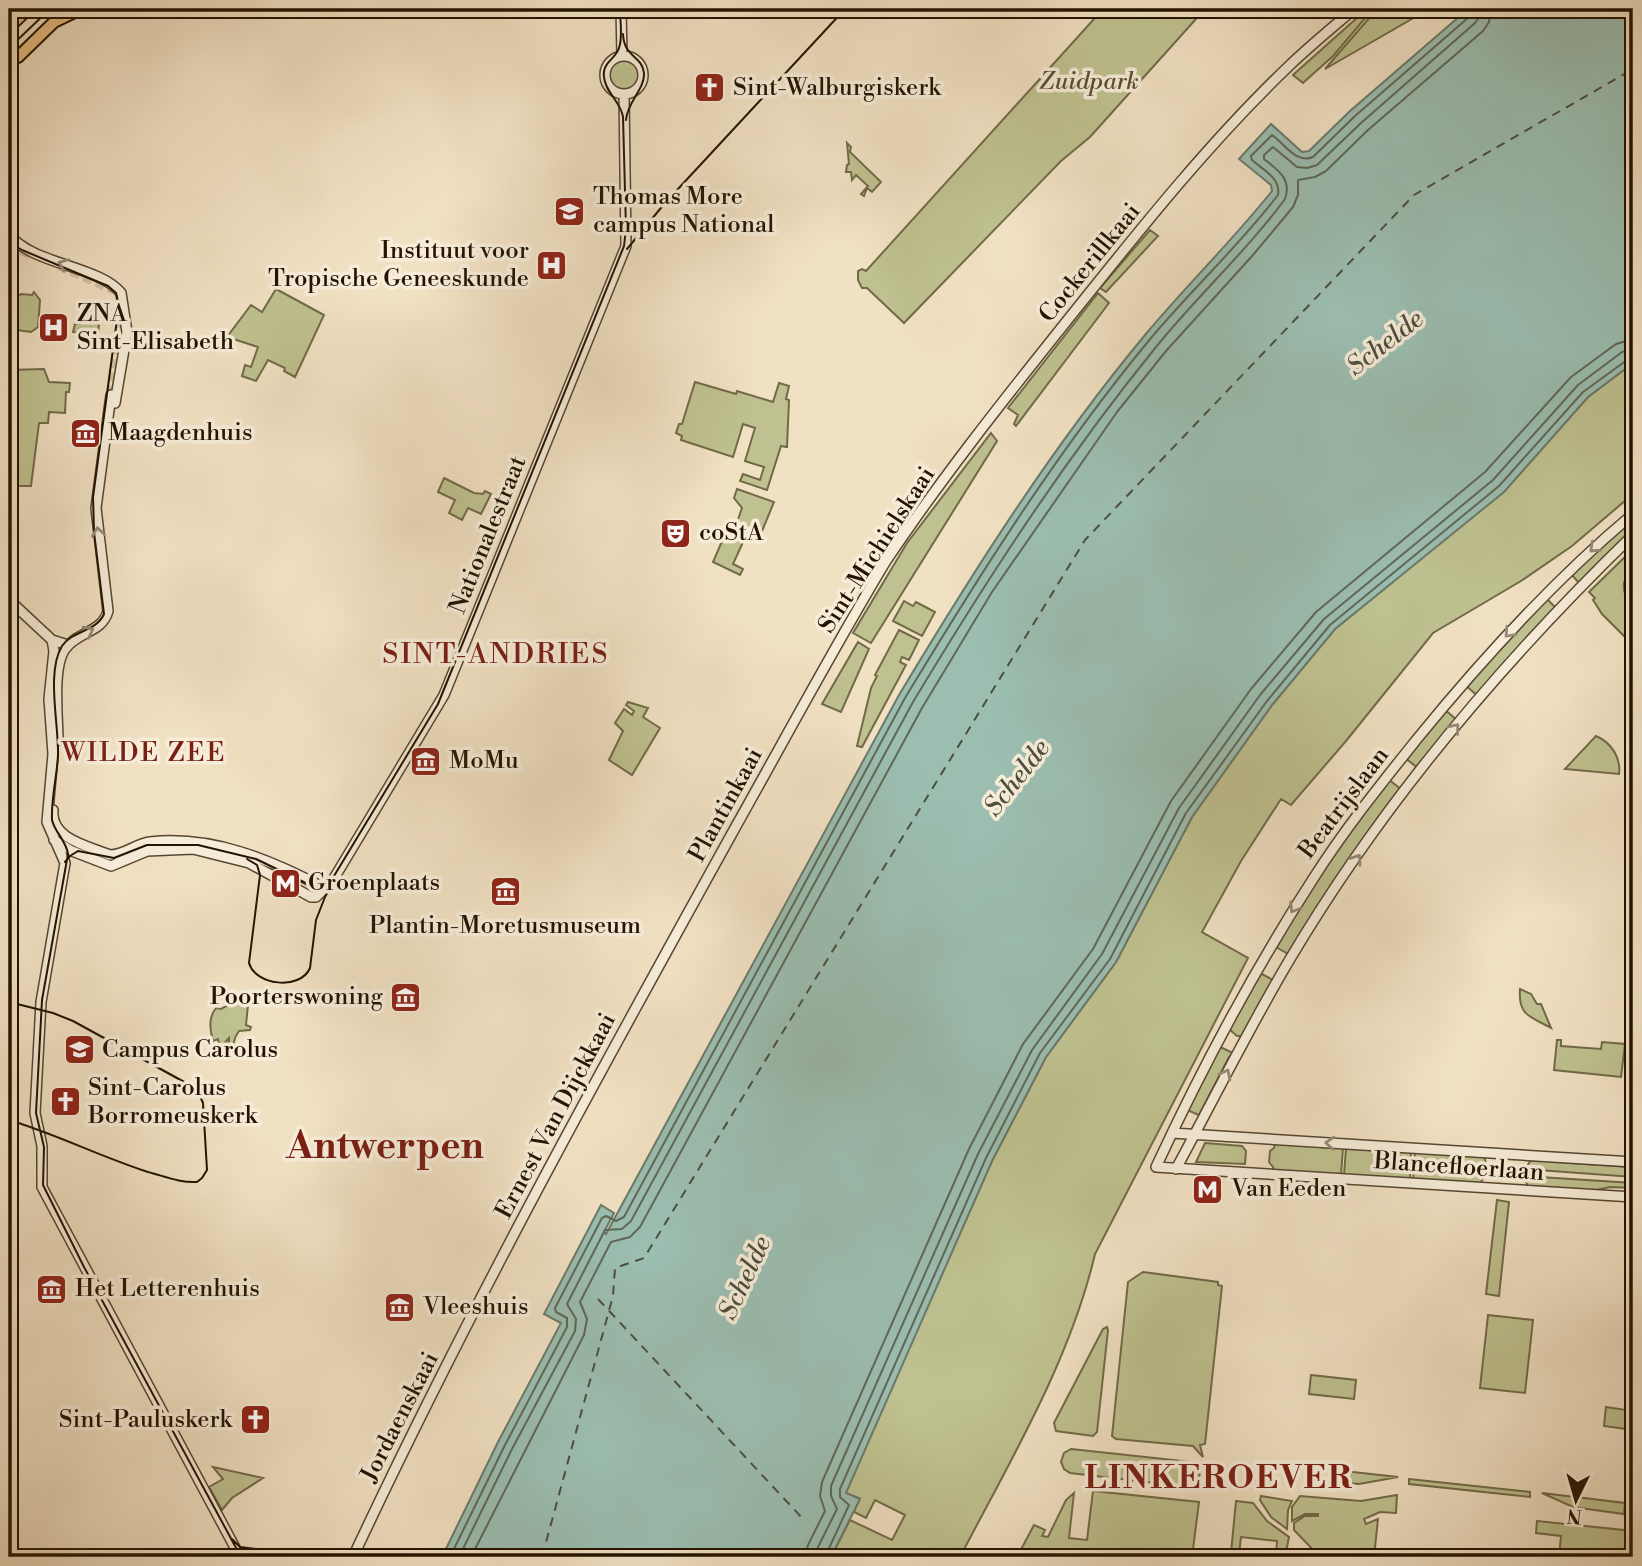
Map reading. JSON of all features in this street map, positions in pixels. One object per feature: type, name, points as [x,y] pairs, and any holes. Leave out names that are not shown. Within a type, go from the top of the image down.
[{"type":"main road","points":[[9,27],[28,9]]},
{"type":"main road","points":[[13,58],[45,22],[65,9]]},
{"type":"main road","points":[[13,58],[54,22],[81,9]]},
{"type":"street","points":[[621,9],[622,56]]},
{"type":"street","name":"Cockerillkaai","points":[[991,417],[1088,294],[1223,135],[1291,64],[1354,9]]},
{"type":"street","points":[[622,56],[634,58],[643,69],[642,82],[637,89],[624,94],[611,89],[604,74],[610,62],[622,56]]},
{"type":"street","name":"Nationalestraat","points":[[72,851],[106,865],[116,865],[147,851],[183,849],[229,857],[258,867],[299,891],[316,897],[333,880],[444,695],[626,246],[624,94]]},
{"type":"street","points":[[9,234],[19,246],[107,282],[119,291],[127,332],[107,456],[101,467]]},
{"type":"street","points":[[111,395],[96,513],[109,606],[101,625],[68,645],[61,657],[59,669],[58,754],[47,826],[64,859],[41,1002],[35,1113],[42,1146],[41,1179],[44,1193],[240,1557]]},
{"type":"street","name":"Sint-Michielskaai","points":[[802,708],[886,561],[991,417]]},
{"type":"street","name":"Beatrijslaan","points":[[1156,1167],[1262,962],[1314,877],[1353,822],[1435,716],[1500,642],[1574,566],[1633,514]]},
{"type":"street","name":"Beatrijslaan","points":[[1176,1169],[1241,1044],[1291,958],[1412,780],[1559,609],[1633,536]]},
{"type":"street","points":[[9,600],[53,643],[68,645]]},
{"type":"street","points":[[53,643],[49,699],[52,763],[49,817],[56,828],[66,837],[110,855],[118,855],[149,842],[199,842],[257,856],[324,888]]},
{"type":"street","name":"Plantinkaai","points":[[664,956],[802,708]]},
{"type":"street","points":[[54,928],[60,922],[72,851],[66,837]]},
{"type":"street","points":[[54,840],[72,851]]},
{"type":"street","name":"Ernest Van Dijckkaai","points":[[484,1296],[575,1119],[664,956]]},
{"type":"street","name":"Blancefloerlaan","points":[[1172,1133],[1633,1162]]},
{"type":"street","name":"Blancefloerlaan","points":[[1156,1167],[1633,1197]]},
{"type":"street","name":"Jordaenskaai","points":[[352,1557],[393,1471],[484,1296]]},
{"type":"green space","name":"Zuidpark","points":[[1103,9],[1205,9],[1090,137],[1061,161],[904,323],[867,288],[862,288],[858,271],[866,271]]},
{"type":"green space","points":[[1367,9],[1373,9],[1333,56],[1303,83],[1293,75]]},
{"type":"green space","points":[[1377,9],[1429,9],[1325,69]]},
{"type":"green space","points":[[621,57],[634,60],[641,71],[637,86],[625,92],[614,91],[605,78],[610,63]]},
{"type":"green space","points":[[847,143],[851,147],[850,152],[881,182],[872,192],[867,188],[864,196],[861,194],[868,186],[856,175],[852,180],[851,172],[846,172],[849,164]]},
{"type":"green space","points":[[1150,230],[1158,236],[1106,292],[1100,288]]},
{"type":"green space","points":[[276,289],[324,315],[295,377],[284,371],[285,368],[268,360],[256,381],[242,376],[245,365],[251,367],[258,347],[227,337],[251,305],[262,312]]},
{"type":"green space","points":[[34,292],[40,300],[38,327],[31,332],[17,330],[12,324],[15,298],[21,294],[32,295]]},
{"type":"green space","points":[[1098,293],[1109,303],[1016,426],[1014,424],[1018,415],[1008,408]]},
{"type":"green space","points":[[82,302],[100,305],[98,338],[73,332],[75,324],[80,324]]},
{"type":"green space","points":[[1633,363],[1633,494],[1572,546],[1521,581],[1433,633],[1291,805],[1281,799],[1241,861],[1202,932],[1248,958],[1095,1254],[1084,1294],[1054,1372],[960,1557],[831,1557],[850,1520],[892,1540],[905,1515],[875,1500],[866,1518],[854,1512],[859,1498],[845,1493],[992,1161],[1046,1057],[1116,962],[1192,817],[1272,705],[1335,629],[1504,491],[1588,397]]},
{"type":"green space","points":[[44,369],[49,382],[70,383],[69,392],[66,392],[65,413],[49,412],[48,423],[39,423],[31,486],[9,486],[9,370]]},
{"type":"green space","points":[[695,382],[773,402],[779,383],[789,386],[786,399],[789,400],[787,447],[781,446],[767,490],[740,481],[743,474],[760,480],[764,467],[745,461],[755,428],[743,424],[733,457],[681,440],[682,436],[676,433],[679,424],[682,424]]},
{"type":"green space","points":[[991,433],[997,441],[871,643],[853,633],[907,543]]},
{"type":"green space","points":[[444,478],[474,493],[483,494],[485,491],[491,494],[481,514],[468,508],[462,520],[449,513],[455,500],[438,492]]},
{"type":"green space","points":[[737,489],[774,502],[760,536],[735,528],[742,508],[734,498]]},
{"type":"green space","points":[[1633,517],[1633,532],[1580,584],[1570,573]]},
{"type":"green space","points":[[725,534],[744,540],[733,564],[743,569],[740,575],[713,562]]},
{"type":"green space","points":[[1633,549],[1633,577],[1624,582],[1624,586],[1633,606],[1633,645],[1602,614],[1593,600],[1595,598],[1589,592]]},
{"type":"green space","points":[[1546,598],[1556,608],[1479,697],[1465,685]]},
{"type":"green space","points":[[904,601],[913,606],[916,602],[935,612],[922,636],[893,621]]},
{"type":"green space","points":[[899,630],[919,640],[909,660],[902,657],[900,662],[906,665],[862,747],[857,746],[871,688],[877,676],[875,675]]},
{"type":"green space","points":[[858,642],[869,649],[841,712],[822,704]]},
{"type":"green space","points":[[628,702],[648,708],[643,717],[660,728],[632,775],[609,760],[623,731],[615,723],[624,709],[632,715],[634,711],[626,705]]},
{"type":"green space","points":[[1444,709],[1458,721],[1419,769],[1404,757]]},
{"type":"green space","points":[[1596,736],[1614,752],[1619,774],[1565,769]]},
{"type":"green space","points":[[1388,779],[1402,790],[1290,955],[1274,946],[1318,878]]},
{"type":"green space","points":[[1258,972],[1273,980],[1242,1036],[1237,1036],[1229,1029]]},
{"type":"green space","points":[[1520,989],[1531,994],[1537,1004],[1541,1004],[1551,1028],[1531,1018],[1523,1010]]},
{"type":"green space","points":[[234,1002],[248,1005],[246,1025],[251,1027],[250,1030],[239,1031],[237,1034],[234,1042],[235,1053],[228,1050],[225,1044],[229,1042],[229,1038],[219,1049],[215,1045],[219,1043],[218,1039],[213,1041],[210,1024],[216,1008],[221,1009]]},
{"type":"green space","points":[[1557,1040],[1561,1040],[1561,1046],[1601,1049],[1602,1042],[1625,1044],[1621,1077],[1554,1070]]},
{"type":"green space","points":[[1218,1046],[1233,1053],[1200,1113],[1201,1116],[1187,1110]]},
{"type":"green space","points":[[1205,1143],[1242,1146],[1246,1151],[1245,1164],[1196,1162]]},
{"type":"green space","points":[[1275,1143],[1343,1148],[1341,1175],[1273,1171],[1269,1162],[1270,1151]]},
{"type":"green space","points":[[1346,1148],[1411,1152],[1410,1180],[1344,1175]]},
{"type":"green space","points":[[1415,1152],[1484,1157],[1486,1176],[1481,1184],[1413,1180]]},
{"type":"green space","points":[[1531,1160],[1630,1167],[1633,1168],[1633,1177],[1525,1169]]},
{"type":"green space","points":[[1524,1176],[1633,1183],[1633,1188],[1610,1187],[1592,1191],[1528,1187]]},
{"type":"green space","points":[[1497,1200],[1509,1202],[1499,1296],[1486,1294]]},
{"type":"green space","points":[[1143,1272],[1218,1282],[1218,1285],[1222,1286],[1205,1444],[1200,1445],[1203,1457],[1193,1446],[1116,1439],[1112,1436],[1128,1282]]},
{"type":"green space","points":[[1488,1315],[1533,1320],[1525,1393],[1480,1388]]},
{"type":"green space","points":[[1107,1327],[1097,1432],[1093,1436],[1056,1431],[1054,1423],[1103,1329]]},
{"type":"green space","points":[[1311,1375],[1356,1380],[1354,1399],[1309,1394]]},
{"type":"green space","points":[[1606,1407],[1633,1411],[1633,1430],[1604,1426]]},
{"type":"green space","points":[[1071,1449],[1202,1461],[1197,1488],[1070,1473],[1064,1469],[1061,1462],[1064,1453]]},
{"type":"green space","points":[[213,1467],[263,1478],[232,1498],[222,1510],[209,1487],[223,1479]]},
{"type":"green space","points":[[1335,1470],[1398,1477],[1359,1484],[1334,1482]]},
{"type":"green space","points":[[1409,1479],[1530,1492],[1530,1497],[1409,1484]]},
{"type":"green space","points":[[1093,1491],[1199,1502],[1192,1557],[1017,1557],[1034,1525],[1045,1530],[1042,1536],[1048,1537],[1066,1500],[1074,1493],[1069,1538],[1087,1540]]},
{"type":"green space","points":[[1542,1493],[1625,1503],[1624,1514],[1573,1507]]},
{"type":"green space","points":[[1397,1495],[1396,1513],[1380,1512],[1364,1519],[1366,1524],[1378,1519],[1374,1557],[1320,1557],[1294,1530],[1294,1523],[1305,1516],[1318,1516],[1305,1514],[1292,1521],[1292,1507],[1300,1496],[1361,1501]]},
{"type":"green space","points":[[1261,1496],[1292,1501],[1288,1510],[1287,1529],[1271,1517],[1260,1500]]},
{"type":"green space","points":[[1236,1501],[1253,1503],[1267,1521],[1289,1537],[1287,1547],[1280,1557],[1271,1557],[1276,1555],[1277,1541],[1241,1537],[1239,1554],[1231,1553]]},
{"type":"green space","points":[[1537,1521],[1633,1531],[1633,1557],[1559,1557],[1561,1536],[1536,1533]]},
{"type":"water","name":"Schelde","points":[[1468,9],[1633,9],[1633,363],[1588,397],[1504,492],[1335,629],[1272,705],[1192,817],[1116,962],[1046,1057],[992,1161],[846,1493],[860,1499],[831,1557],[442,1557],[498,1442],[561,1323],[544,1314],[601,1205],[614,1213],[604,1232],[606,1234],[927,648],[1015,510],[1111,377],[1272,191],[1271,185],[1239,159],[1271,124],[1302,152],[1309,151],[1350,111]]},
{"type":"ferry route","points":[[542,1557],[613,1296],[615,1268],[644,1258],[1085,540],[1414,195],[1633,69]]},
{"type":"ferry route","points":[[598,1299],[804,1520]]},
{"type":"tunnel","points":[[9,66],[18,57]]},
{"type":"tunnel","points":[[9,245],[33,256]]},
{"type":"tunnel","points":[[59,266],[114,290]]},
{"type":"tunnel","points":[[111,395],[124,317]]},
{"type":"tram line","points":[[9,48],[50,9]]},
{"type":"tram line","points":[[65,862],[78,851],[114,858],[147,845],[198,845],[256,859],[314,887],[324,885],[334,876],[438,704],[624,246],[626,229],[623,117],[607,87],[604,72],[620,44],[620,9]]},
{"type":"tram line","points":[[627,249],[665,203],[845,9]]},
{"type":"tram line","points":[[623,34],[626,48],[643,67],[644,73],[642,85],[629,107],[626,120]]},
{"type":"tram line","points":[[9,242],[108,286],[116,293],[119,305],[93,497],[94,532],[104,614],[96,624],[72,637],[62,646],[55,670],[58,755],[52,820],[68,854],[42,1000],[36,1113],[44,1147],[43,1185],[84,1267],[241,1557]]},
{"type":"tram line","points":[[247,859],[257,865],[260,875],[249,963],[253,970],[268,980],[297,980],[310,968],[316,920],[334,880]]},
{"type":"tram line","points":[[9,1002],[73,1021],[197,1089],[203,1103],[207,1170],[197,1182],[172,1179],[9,1120]]},
{"type":"tram line","points":[[232,1539],[240,1547],[264,1550],[274,1557]]},
{"type":"place","name":"Sint-Walburgiskerk","points":[[710,88]]},
{"type":"place","name":"Thomas More campus National","points":[[570,211]]},
{"type":"place","name":"Instituut voor Tropische Geneeskunde","points":[[552,265]]},
{"type":"place","name":"ZNA Sint-Elisabeth","points":[[54,328]]},
{"type":"place","name":"Maagdenhuis","points":[[85,433]]},
{"type":"place","name":"coStA","points":[[676,533]]},
{"type":"place","name":"MoMu","points":[[426,761]]},
{"type":"place","name":"Groenplaats","points":[[285,883]]},
{"type":"place","name":"Plantin-Moretusmuseum","points":[[505,892]]},
{"type":"place","name":"Poorterswoning","points":[[406,997]]},
{"type":"place","name":"Campus Carolus","points":[[79,1050]]},
{"type":"place","name":"Sint-Carolus Borromeuskerk","points":[[65,1102]]},
{"type":"place","name":"Van Eeden","points":[[1208,1189]]},
{"type":"place","name":"Het Letterenhuis","points":[[52,1289]]},
{"type":"place","name":"Vleeshuis","points":[[400,1307]]},
{"type":"place","name":"Sint-Pauluskerk","points":[[255,1420]]},
{"type":"district","name":"SINT-ANDRIES","points":[[496,654]]},
{"type":"district","name":"WILDE ZEE","points":[[144,753]]},
{"type":"district","name":"Antwerpen","points":[[385,1146]]},
{"type":"district","name":"LINKEROEVER","points":[[1219,1478]]}]
